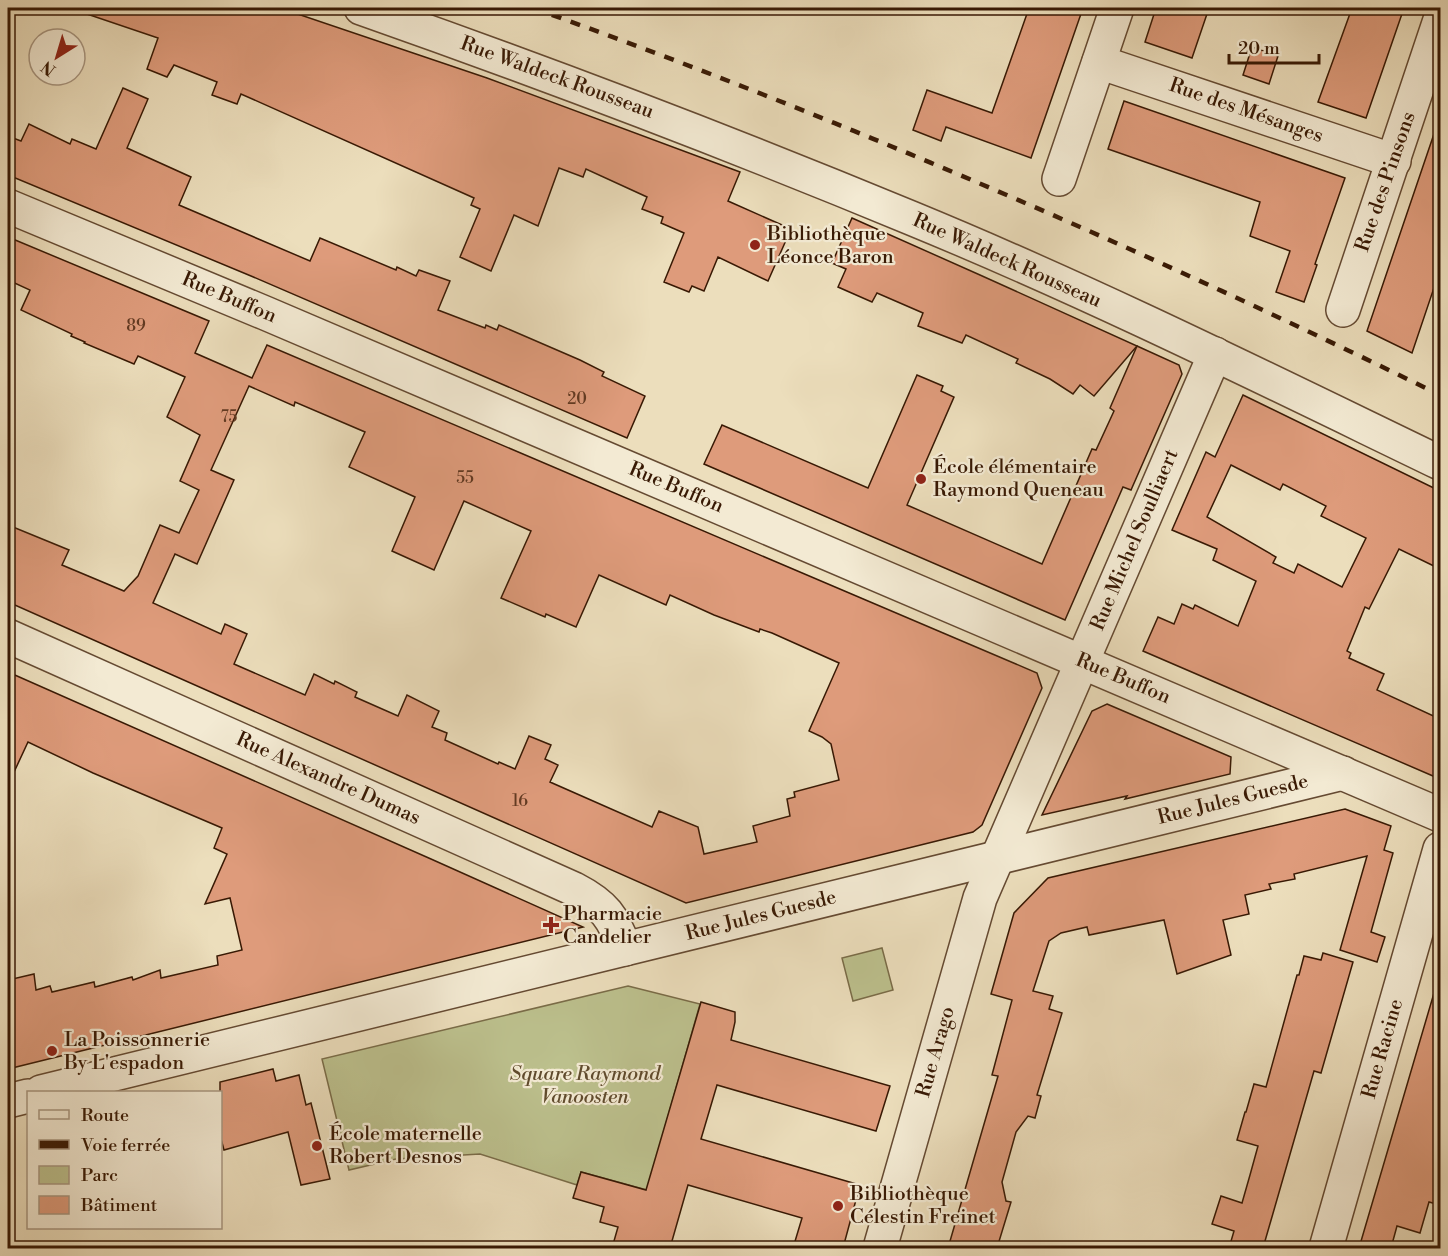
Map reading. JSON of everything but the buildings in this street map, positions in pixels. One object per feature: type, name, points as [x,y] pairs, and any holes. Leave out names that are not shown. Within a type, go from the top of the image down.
[{"type":"street","name":"Rue Waldeck Rousseau","points":[[361,8],[586,89],[768,158],[956,237],[1215,354],[1440,464]]},
{"type":"street","points":[[1059,179],[1117,8]]},
{"type":"street","name":"Rue des Pinsons","points":[[1343,310],[1440,20]]},
{"type":"street","name":"Rue des Mésanges","points":[[1099,62],[1394,161]]},
{"type":"street","name":"Rue Buffon","points":[[8,206],[265,313],[1343,773]]},
{"type":"street","name":"Rue Michel Soulliaert","points":[[998,857],[1215,354]]},
{"type":"street","name":"Rue Alexandre Dumas","points":[[8,636],[574,890],[594,901],[610,916],[625,949]]},
{"type":"street","points":[[1343,773],[1440,815]]},
{"type":"street","name":"Rue Jules Guesde","points":[[45,1091],[1343,773]]},
{"type":"street","name":"Rue Racine","points":[[1326,1248],[1440,849]]},
{"type":"street","name":"Rue Arago","points":[[880,1248],[980,898],[998,857]]},
{"type":"street","points":[[8,1101],[27,1096]]},
{"type":"green space","points":[[882,948],[893,990],[853,1001],[842,958]]},
{"type":"green space","name":"Square Raymond Vanoosten","points":[[628,986],[700,1004],[647,1190],[581,1172],[577,1185],[480,1154],[396,1159],[349,1170],[322,1059]]},
{"type":"railway","points":[[533,8],[764,95],[992,189],[1217,289],[1440,395]]},
{"type":"place","name":"Bibliothèque Léonce Baron","points":[[755,245]]},
{"type":"place","name":"École élémentaire Raymond Queneau","points":[[921,479]]},
{"type":"place","name":"Pharmacie Candelier","points":[[551,925]]},
{"type":"place","name":"La Poissonnerie By L'espadon","points":[[52,1051]]},
{"type":"place","name":"École maternelle Robert Desnos","points":[[317,1146]]},
{"type":"place","name":"Bibliothèque Célestin Freinet","points":[[838,1206]]}]
